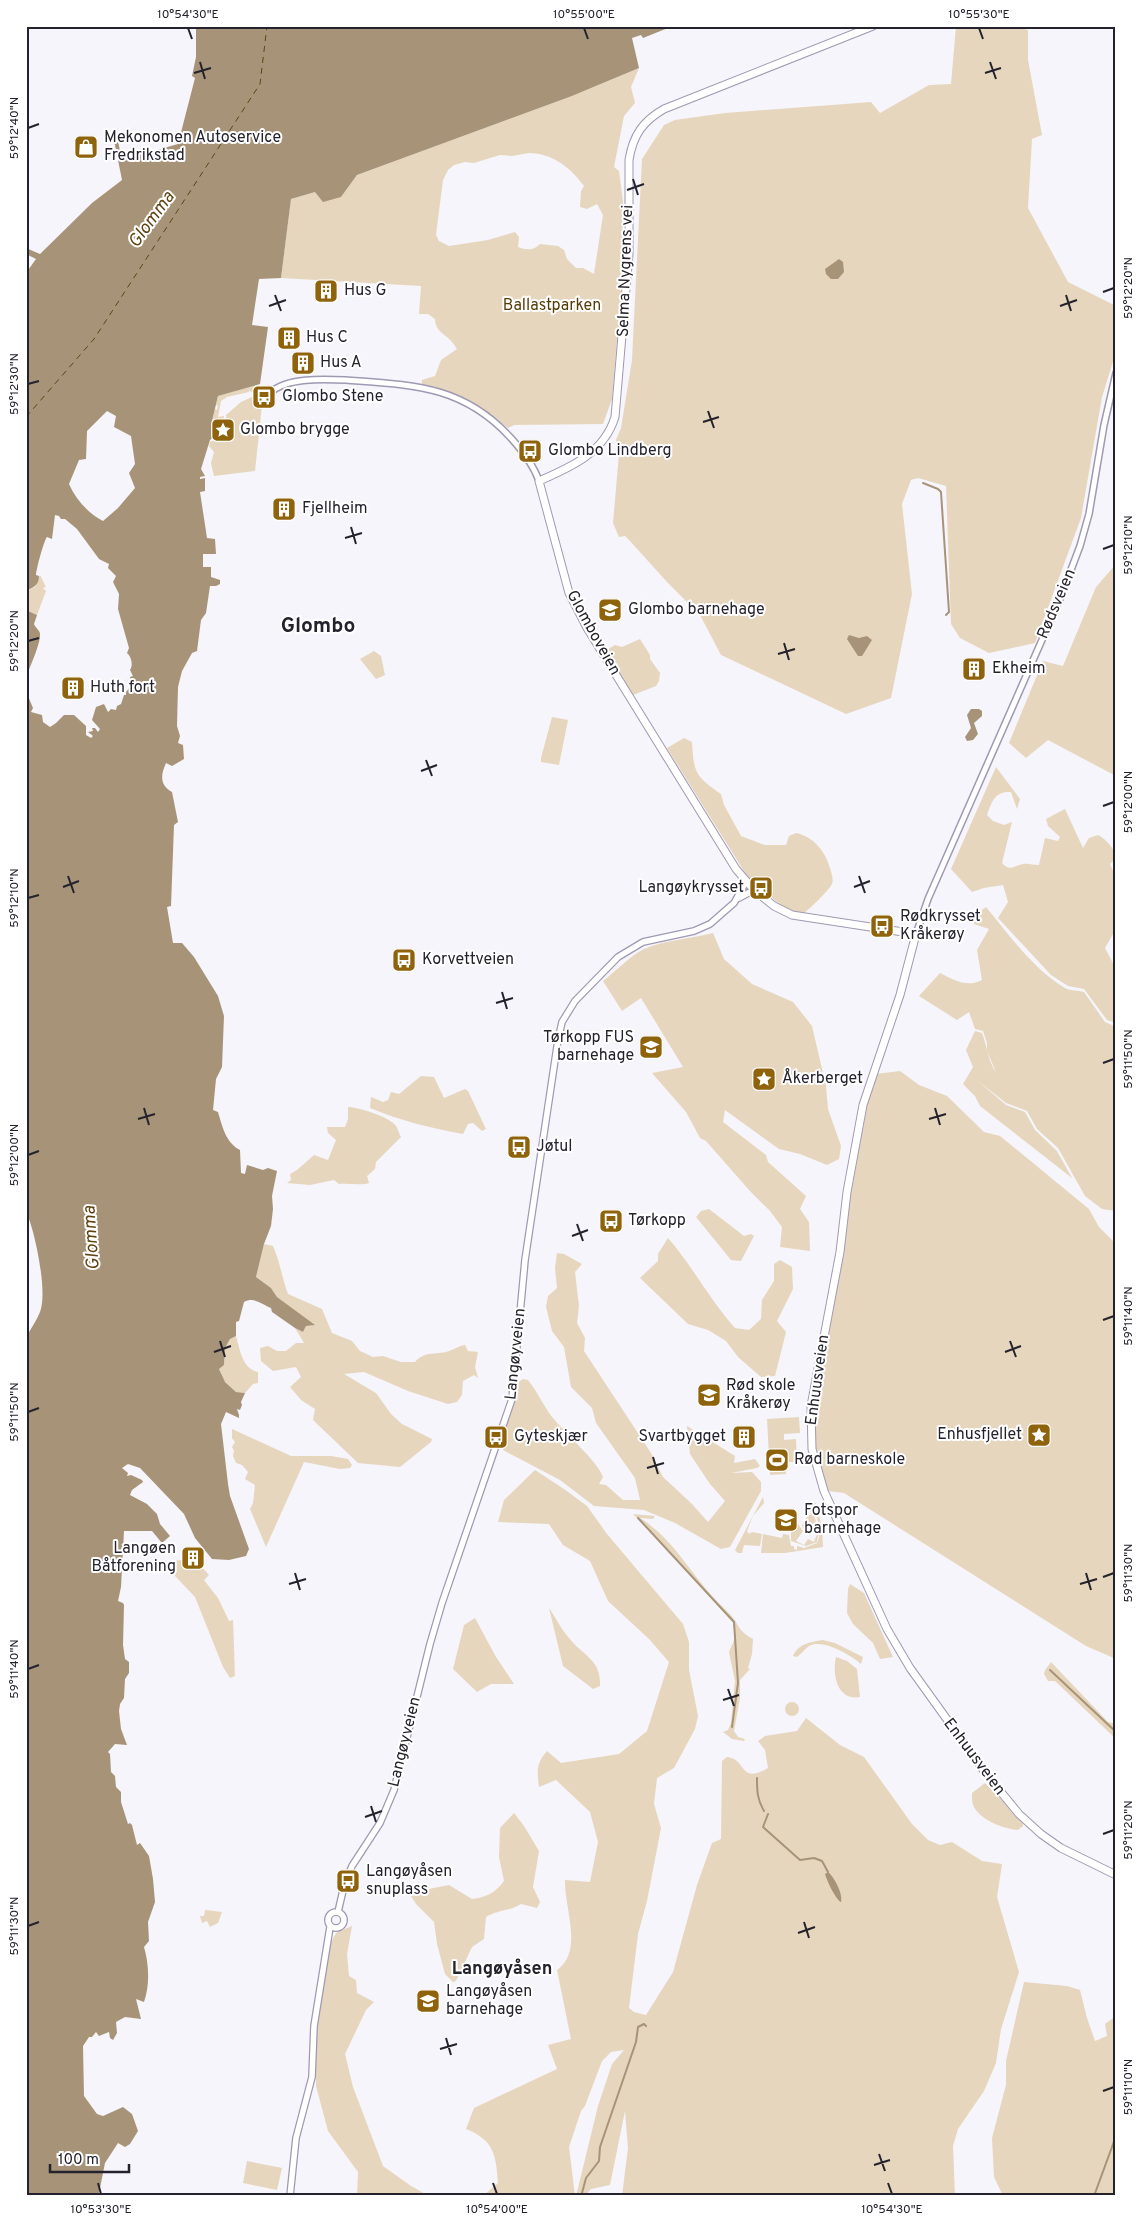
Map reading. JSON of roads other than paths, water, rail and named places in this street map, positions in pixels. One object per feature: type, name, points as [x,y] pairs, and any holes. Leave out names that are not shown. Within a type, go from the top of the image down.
[{"type":"main road","name":"Selma Nygrens vei","points":[[539,481],[589,455],[605,440],[616,417],[629,254],[629,160],[631,147],[640,128],[652,116],[664,109],[873,26]]},
{"type":"main road","name":"Glomboveien","points":[[539,481],[565,581],[578,612],[691,798],[746,882],[774,906],[792,915],[916,934]]},
{"type":"main road","name":"Langøyveien","points":[[739,898],[746,882]]},
{"type":"main road","name":"Langøyveien","points":[[338,1912],[344,1886],[352,1866],[380,1823],[394,1790],[437,1619],[512,1399],[525,1260],[562,1022],[583,992],[628,949],[649,940],[703,928],[718,919],[739,898],[754,890]]},
{"type":"main road","name":"Enhuusveien","points":[[916,934],[900,995],[869,1084],[854,1149],[840,1252],[811,1406],[810,1430],[814,1458],[824,1491],[894,1643],[986,1775],[1019,1814],[1050,1841],[1080,1859],[1116,1875]]},
{"type":"main road","points":[[290,2196],[296,2138],[312,2077],[314,2026],[324,1959],[329,1941],[330,1927],[328,1921],[329,1916],[338,1912],[344,1920],[343,1926],[339,1928],[329,1941]]},
{"type":"main road","points":[[330,1927],[339,1928]]},
{"type":"street","name":"Rødsveien","points":[[916,934],[928,899],[1057,606],[1080,546],[1089,514],[1106,417],[1116,373]]},
{"type":"street","name":"Glomboveien","points":[[270,393],[282,384],[325,378],[407,385],[451,395],[478,409],[506,432],[527,458],[539,481]]},
{"type":"water","name":"Glomma","points":[[196,26],[673,26],[643,38],[641,35],[632,38],[639,68],[572,96],[357,175],[341,197],[323,202],[315,192],[291,199],[281,278],[259,279],[252,325],[268,327],[260,384],[218,396],[212,421],[218,423],[220,431],[210,440],[201,469],[205,476],[200,477],[200,479],[205,478],[205,491],[200,492],[207,538],[215,539],[216,554],[203,554],[203,567],[211,567],[211,577],[220,580],[220,584],[210,586],[206,613],[201,620],[197,651],[192,653],[182,671],[178,687],[177,726],[180,736],[178,743],[183,745],[184,759],[172,766],[166,763],[162,775],[163,783],[172,792],[178,822],[174,825],[171,906],[167,907],[173,943],[182,943],[194,957],[218,996],[224,1016],[222,1067],[216,1079],[213,1110],[218,1112],[228,1139],[240,1150],[241,1173],[245,1174],[247,1165],[263,1170],[268,1168],[277,1171],[272,1196],[271,1226],[264,1244],[256,1277],[271,1288],[277,1297],[315,1325],[306,1326],[303,1332],[272,1312],[271,1308],[251,1300],[244,1302],[239,1321],[236,1322],[236,1336],[230,1339],[225,1348],[224,1365],[219,1369],[225,1382],[236,1392],[245,1393],[240,1410],[237,1409],[239,1418],[226,1412],[221,1424],[230,1496],[249,1549],[246,1556],[229,1560],[212,1559],[195,1538],[184,1514],[140,1468],[128,1464],[122,1468],[128,1473],[127,1476],[131,1475],[142,1480],[143,1482],[132,1490],[130,1495],[147,1504],[157,1514],[160,1524],[170,1536],[162,1543],[152,1531],[124,1531],[121,1587],[118,1601],[124,1605],[123,1645],[125,1659],[129,1662],[129,1673],[125,1679],[124,1698],[120,1704],[119,1711],[121,1729],[127,1745],[115,1744],[108,1752],[110,1754],[111,1772],[115,1776],[116,1787],[121,1792],[121,1802],[128,1824],[132,1825],[137,1845],[140,1843],[149,1856],[155,1902],[148,1922],[149,1941],[144,1947],[148,1975],[146,1995],[144,2002],[136,1999],[141,2019],[125,2017],[116,2022],[117,2033],[113,2040],[110,2038],[109,2032],[99,2036],[96,2032],[92,2037],[89,2037],[83,2046],[84,2096],[97,2114],[103,2116],[123,2107],[132,2114],[138,2131],[130,2144],[125,2147],[118,2143],[105,2163],[99,2193],[94,2196],[26,2196],[26,1340],[40,1312],[42,1291],[36,1246],[26,1211],[26,680],[28,683],[28,696],[33,708],[31,712],[42,715],[43,722],[50,727],[64,715],[74,715],[86,726],[86,735],[91,738],[93,736],[88,732],[93,731],[92,728],[95,728],[98,732],[100,729],[92,720],[96,707],[104,704],[108,712],[111,709],[116,710],[130,687],[130,677],[133,676],[130,670],[132,666],[131,659],[127,653],[129,648],[118,609],[119,594],[113,582],[116,576],[108,568],[109,564],[99,559],[77,529],[59,516],[55,515],[52,539],[47,537],[42,549],[36,572],[36,575],[39,576],[38,582],[26,591],[26,273],[36,259],[26,254],[26,248],[40,254],[92,203],[122,180],[112,130],[116,131],[121,156],[150,152],[178,144],[195,78],[192,76],[196,57]],"holes":[[[107,411],[116,416],[114,427],[131,436],[135,464],[129,473],[135,488],[118,508],[103,521],[83,506],[69,484],[79,460],[86,459],[87,431]]]},
{"type":"water","points":[[839,259],[843,262],[844,272],[838,279],[831,279],[826,274],[825,269]]},
{"type":"water","points":[[26,610],[37,615],[34,624],[39,631],[40,638],[26,677]]},
{"type":"water","points":[[849,635],[859,638],[867,636],[872,640],[862,656],[858,656],[847,639]]},
{"type":"water","points":[[971,709],[979,709],[982,711],[982,716],[974,723],[978,734],[973,740],[967,741],[965,737],[971,728],[967,715]]},
{"type":"water","points":[[828,1872],[838,1886],[841,1902],[834,1894],[828,1881],[825,1874]]},
{"type":"waterway","points":[[923,483],[941,492],[949,612],[946,615]]},
{"type":"waterway","points":[[638,1518],[734,1622],[738,1683],[732,1727]]},
{"type":"waterway","points":[[1050,1670],[1116,1732]]},
{"type":"waterway","points":[[757,1778],[758,1795],[764,1811]]},
{"type":"waterway","points":[[768,1814],[763,1827],[800,1860],[814,1858],[822,1861],[828,1872]]},
{"type":"waterway","points":[[582,2193],[586,2178],[599,2161],[600,2147],[636,2042],[638,2027],[644,2024],[646,2026]]},
{"type":"waterway","points":[[1094,2196],[1116,2136]]},
{"type":"place","name":"Mekonomen Autoservice Fredrikstad","points":[[86,147]]},
{"type":"place","name":"Hus G","points":[[326,291]]},
{"type":"place","name":"Hus C","points":[[289,338]]},
{"type":"place","name":"Hus A","points":[[303,363]]},
{"type":"place","name":"Glombo Stene","points":[[264,397]]},
{"type":"place","name":"Glombo brygge","points":[[223,430]]},
{"type":"place","name":"Glombo Lindberg","points":[[530,451]]},
{"type":"place","name":"Fjellheim","points":[[284,509]]},
{"type":"place","name":"Glombo barnehage","points":[[610,610]]},
{"type":"place","name":"Ekheim","points":[[974,669]]},
{"type":"place","name":"Huth fort","points":[[73,688]]},
{"type":"place","name":"Langøykrysset","points":[[761,888]]},
{"type":"place","name":"Rødkrysset Kråkerøy","points":[[882,926]]},
{"type":"place","name":"Korvettveien","points":[[404,960]]},
{"type":"place","name":"Tørkopp FUS barnehage","points":[[651,1047]]},
{"type":"place","name":"Åkerberget","points":[[764,1079]]},
{"type":"place","name":"Jøtul","points":[[519,1147]]},
{"type":"place","name":"Tørkopp","points":[[611,1221]]},
{"type":"place","name":"Rød skole Kråkerøy","points":[[709,1395]]},
{"type":"place","name":"Enhusfjellet","points":[[1039,1435]]},
{"type":"place","name":"Gyteskjær","points":[[496,1437]]},
{"type":"place","name":"Svartbygget","points":[[744,1437]]},
{"type":"place","name":"Rød barneskole","points":[[777,1460]]},
{"type":"place","name":"Fotspor barnehage","points":[[786,1520]]},
{"type":"place","name":"Langøen Båtforening","points":[[193,1558]]},
{"type":"place","name":"Langøyåsen snuplass","points":[[348,1881]]},
{"type":"place","name":"Langøyåsen barnehage","points":[[428,2001]]},
{"type":"district","name":"Glombo","points":[[318,626]]},
{"type":"district","name":"Langøyåsen","points":[[502,1969]]},
{"type":"park label","name":"Ballastparken","points":[[552,306]]}]
